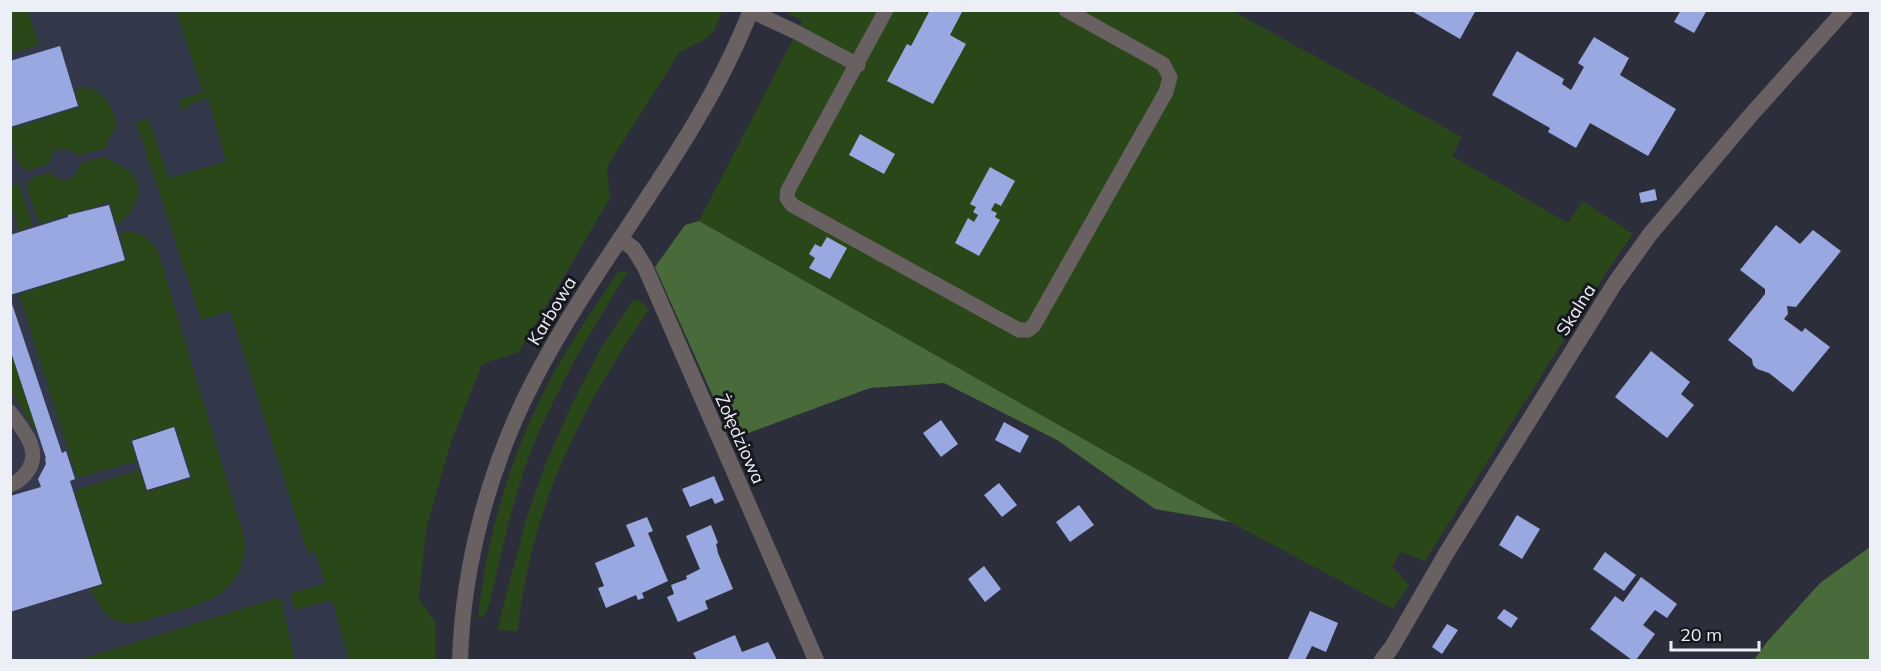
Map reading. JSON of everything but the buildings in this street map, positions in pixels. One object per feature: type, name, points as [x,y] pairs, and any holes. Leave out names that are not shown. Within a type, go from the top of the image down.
[{"type":"street","name":"Skalna","points":[[1382,660],[1392,647],[1453,542],[1615,284],[1650,233],[1845,10]]},
{"type":"street","name":"Karbowa","points":[[460,660],[461,626],[473,552],[502,448],[535,377],[568,320],[704,108],[736,47],[751,11]]},
{"type":"street","name":"Żołędziowa","points":[[620,239],[633,248],[645,267],[816,660]]},
{"type":"lane","points":[[886,10],[788,190],[787,198],[792,205],[1019,330],[1028,330],[1034,325],[1166,92],[1170,77],[1164,64],[1066,10]]},
{"type":"lane","points":[[751,11],[858,65]]},
{"type":"lane","points":[[10,412],[34,449],[33,461],[28,471],[19,482],[10,485]]},
{"type":"shaded area","points":[[10,11],[184,11],[370,660],[11,660]]},
{"type":"green space","points":[[11,10],[28,11],[39,45],[11,54],[11,30],[13,29]]},
{"type":"green space","points":[[1231,10],[1462,137],[1452,156],[1568,223],[1583,201],[1633,234],[1607,271],[1425,561],[1401,552],[1392,566],[1409,585],[1393,609],[1230,522],[699,221],[803,20],[788,14],[789,11]]},
{"type":"green space","points":[[176,11],[722,11],[711,35],[679,53],[607,167],[610,198],[519,352],[482,364],[451,442],[426,529],[419,599],[435,622],[435,660],[349,660],[332,600],[295,610],[290,594],[325,583],[315,551],[308,554],[230,311],[201,320],[136,122],[148,118],[169,178],[226,161],[208,98],[189,104],[190,107],[182,110],[179,100],[203,92]]},
{"type":"green space","points":[[85,87],[98,92],[106,100],[115,117],[117,124],[105,148],[78,156],[71,150],[58,149],[53,153],[47,165],[26,171],[19,164],[14,152],[11,129],[80,107],[75,89]]},
{"type":"green space","points":[[104,157],[136,178],[138,193],[128,215],[116,225],[109,202],[39,224],[26,184],[31,178],[50,172],[56,178],[67,180],[77,173],[80,163]]},
{"type":"green space","points":[[19,184],[33,226],[19,230],[11,205],[10,186]]},
{"type":"green space","points":[[699,221],[1230,522],[1155,509],[1057,440],[944,383],[870,388],[732,439],[655,267],[685,225]]},
{"type":"green space","points":[[128,232],[146,237],[158,252],[245,540],[243,558],[238,572],[231,584],[222,592],[197,605],[132,623],[121,622],[110,617],[98,605],[93,594],[91,589],[103,584],[75,490],[139,470],[147,492],[192,478],[176,426],[130,440],[137,461],[77,478],[19,294],[127,260],[119,233]]},
{"type":"green space","points":[[628,272],[579,354],[536,439],[515,499],[490,602],[485,615],[478,619],[494,527],[512,468],[535,410],[564,354],[617,273]]},
{"type":"green space","points":[[634,299],[649,309],[602,384],[563,461],[534,543],[524,586],[518,631],[497,630],[527,516],[547,460],[601,348]]},
{"type":"green space","points":[[11,351],[36,428],[34,429],[11,391]]},
{"type":"green space","points":[[1870,547],[1870,660],[1754,660],[1767,642],[1820,583]]},
{"type":"green space","points":[[280,597],[295,660],[78,660]]}]
